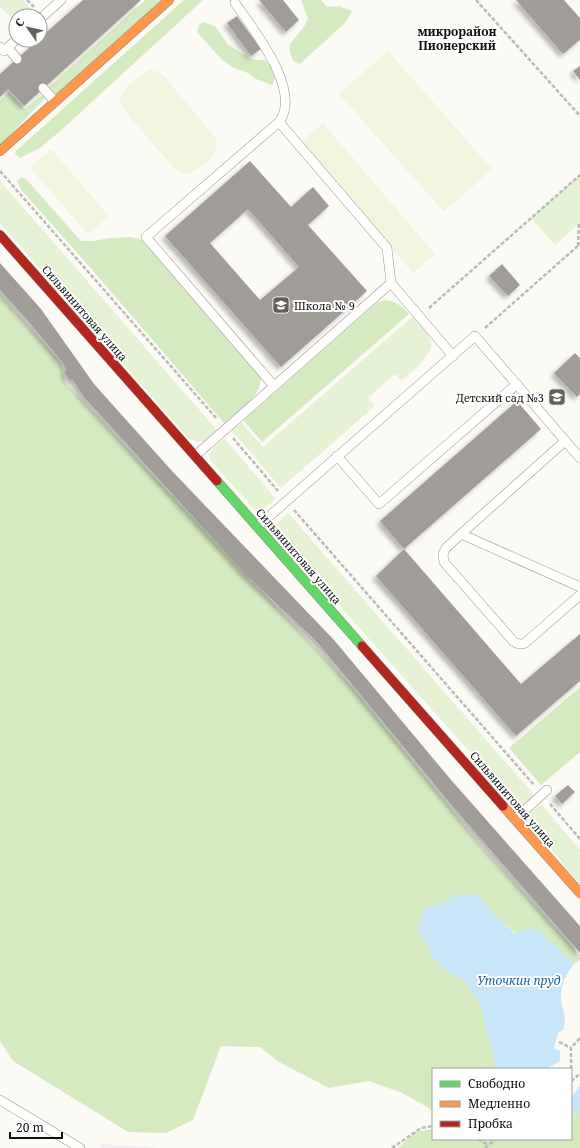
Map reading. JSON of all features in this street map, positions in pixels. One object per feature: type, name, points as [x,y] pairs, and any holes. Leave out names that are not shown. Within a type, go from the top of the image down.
[{"type":"street","points":[[0,151],[169,0]]},
{"type":"street","name":"Сильвинитовая улица","points":[[0,235],[580,893]]},
{"type":"lane","points":[[48,12],[61,0]]},
{"type":"lane","points":[[235,3],[265,47],[277,68],[285,100],[284,113],[279,122],[146,237],[274,386]]},
{"type":"lane","points":[[4,47],[17,59]]},
{"type":"lane","points":[[43,88],[55,102]]},
{"type":"lane","points":[[279,122],[387,248],[391,283],[453,356]]},
{"type":"lane","points":[[195,456],[391,283]]},
{"type":"lane","points":[[257,527],[475,336],[580,458]]},
{"type":"lane","points":[[337,456],[379,504],[517,384]]},
{"type":"lane","points":[[566,441],[461,534],[446,548],[443,554],[444,562],[514,642],[518,644],[526,643],[580,595]]},
{"type":"lane","points":[[461,534],[580,587]]},
{"type":"lane","points":[[515,819],[547,790]]},
{"type":"lane","points":[[0,1100],[80,1148]]},
{"type":"path","points":[[476,0],[580,116]]},
{"type":"path","points":[[420,317],[580,175]]},
{"type":"path","points":[[475,336],[579,245],[579,223]]},
{"type":"path","points":[[571,1068],[571,1048],[580,1038]]},
{"type":"path","points":[[560,1042],[571,1048]]},
{"type":"path","points":[[572,1080],[580,1074]]},
{"type":"path","points":[[392,1148],[421,1128],[432,1126]]},
{"type":"path","points":[[480,1140],[488,1145]]},
{"type":"path","points":[[485,1148],[495,1140]]},
{"type":"shaded area","points":[[102,1144],[160,1148],[99,1148]]},
{"type":"green space","points":[[0,0],[23,0],[30,8],[8,8],[8,14],[0,6]]},
{"type":"green space","points":[[145,0],[163,0],[57,96],[47,89]]},
{"type":"green space","points":[[184,0],[203,0],[40,148],[20,158],[15,154],[16,151]]},
{"type":"green space","points":[[301,0],[321,0],[327,7],[339,6],[352,11],[346,22],[300,64],[294,62],[290,51],[290,44],[303,28],[308,19]]},
{"type":"green space","points":[[204,22],[216,27],[228,45],[245,56],[256,60],[265,60],[275,75],[272,85],[234,68],[222,60],[197,32],[199,25]]},
{"type":"green space","points":[[388,51],[492,169],[444,212],[339,94]]},
{"type":"green space","points":[[150,70],[159,72],[165,77],[216,139],[216,149],[213,155],[202,166],[193,172],[185,174],[174,168],[135,123],[122,105],[120,100],[121,96],[127,87]]},
{"type":"green space","points":[[9,92],[25,109],[44,93],[47,96],[0,146],[0,100]]},
{"type":"green space","points":[[323,123],[435,254],[413,273],[301,142]]},
{"type":"green space","points":[[51,149],[109,216],[88,234],[30,168]]},
{"type":"green space","points":[[580,175],[580,223],[555,245],[531,218]]},
{"type":"green space","points":[[21,177],[26,179],[81,241],[131,237],[142,240],[261,375],[258,390],[254,397],[224,423],[22,191],[17,182]]},
{"type":"green space","points":[[0,181],[217,430],[207,439],[202,442],[198,442],[189,439],[0,223]]},
{"type":"green space","points":[[0,295],[61,362],[65,382],[353,688],[481,846],[580,955],[580,960],[574,964],[539,931],[531,928],[517,934],[494,915],[478,895],[455,895],[441,904],[426,908],[418,927],[432,957],[447,970],[463,980],[480,1003],[491,1049],[498,1068],[432,1068],[432,1112],[429,1108],[400,1092],[369,1081],[329,1088],[279,1062],[260,1047],[221,1046],[193,1120],[166,1133],[128,1132],[13,1061],[0,1041]]},
{"type":"green space","points":[[386,300],[399,305],[409,314],[262,442],[243,420],[378,302]]},
{"type":"green space","points":[[412,317],[430,339],[430,350],[427,356],[402,381],[395,374],[368,398],[375,406],[281,488],[231,430],[241,422],[263,447]]},
{"type":"green space","points":[[224,438],[276,499],[262,510],[256,511],[209,459],[212,450]]},
{"type":"green space","points":[[288,513],[535,796],[523,806],[518,806],[274,532],[275,526]]},
{"type":"green space","points":[[580,687],[580,752],[541,785],[509,748]]},
{"type":"green space","points":[[541,804],[580,850],[580,885],[527,819],[529,814]]},
{"type":"green space","points":[[580,1111],[580,1148],[398,1148],[415,1132],[432,1129],[432,1140],[572,1140],[572,1116]]},
{"type":"water","name":"Уточкин пруд","points":[[455,895],[478,895],[494,915],[516,934],[531,928],[539,931],[574,964],[566,976],[562,989],[561,999],[565,1021],[563,1030],[558,1033],[554,1048],[560,1051],[560,1061],[548,1068],[497,1067],[480,1003],[463,980],[447,970],[432,957],[418,927],[426,908],[441,904]]},
{"type":"water","points":[[580,1086],[580,1111],[572,1116],[572,1096]]},
{"type":"building","points":[[83,0],[141,0],[24,106],[8,89],[0,97],[0,74],[29,48],[48,48],[48,31]]},
{"type":"building","points":[[259,0],[283,0],[299,20],[286,32]]},
{"type":"building","points":[[516,0],[564,0],[580,18],[580,40],[563,54]]},
{"type":"building","points":[[237,16],[261,49],[251,56],[227,23]]},
{"type":"building","points":[[580,66],[580,80],[573,71]]},
{"type":"building","points":[[250,161],[291,207],[313,187],[329,206],[308,225],[367,291],[281,367],[165,236]],"holes":[[[248,209],[299,267],[260,300],[210,243]]]},
{"type":"building","points":[[0,263],[41,309],[94,384],[172,471],[334,640],[452,781],[580,926],[580,953],[454,808],[317,642],[244,573],[83,396],[72,379],[70,381],[64,372],[66,370],[62,362],[0,290]]},
{"type":"building","points":[[502,264],[520,285],[508,296],[489,276]]},
{"type":"building","points":[[575,353],[580,358],[580,394],[577,397],[554,373]]},
{"type":"building","points":[[517,401],[541,429],[404,549],[380,521]]},
{"type":"building","points":[[404,549],[521,684],[580,634],[580,681],[516,736],[376,576]]},
{"type":"building","points":[[568,785],[575,792],[562,804],[555,796]]},
{"type":"traffic: fast","points":[[217,481],[362,646]]},
{"type":"traffic: slow","points":[[0,151],[169,0]]},
{"type":"traffic: slow","points":[[503,806],[580,893]]},
{"type":"traffic: jam","points":[[0,235],[217,481]]},
{"type":"traffic: jam","points":[[362,646],[503,806]]},
{"type":"place","name":"Школа № 9","points":[[281,305]]},
{"type":"place","name":"Детский сад №3","points":[[557,397]]},
{"type":"district","name":"микрорайон Пионерский","points":[[457,38]]}]
